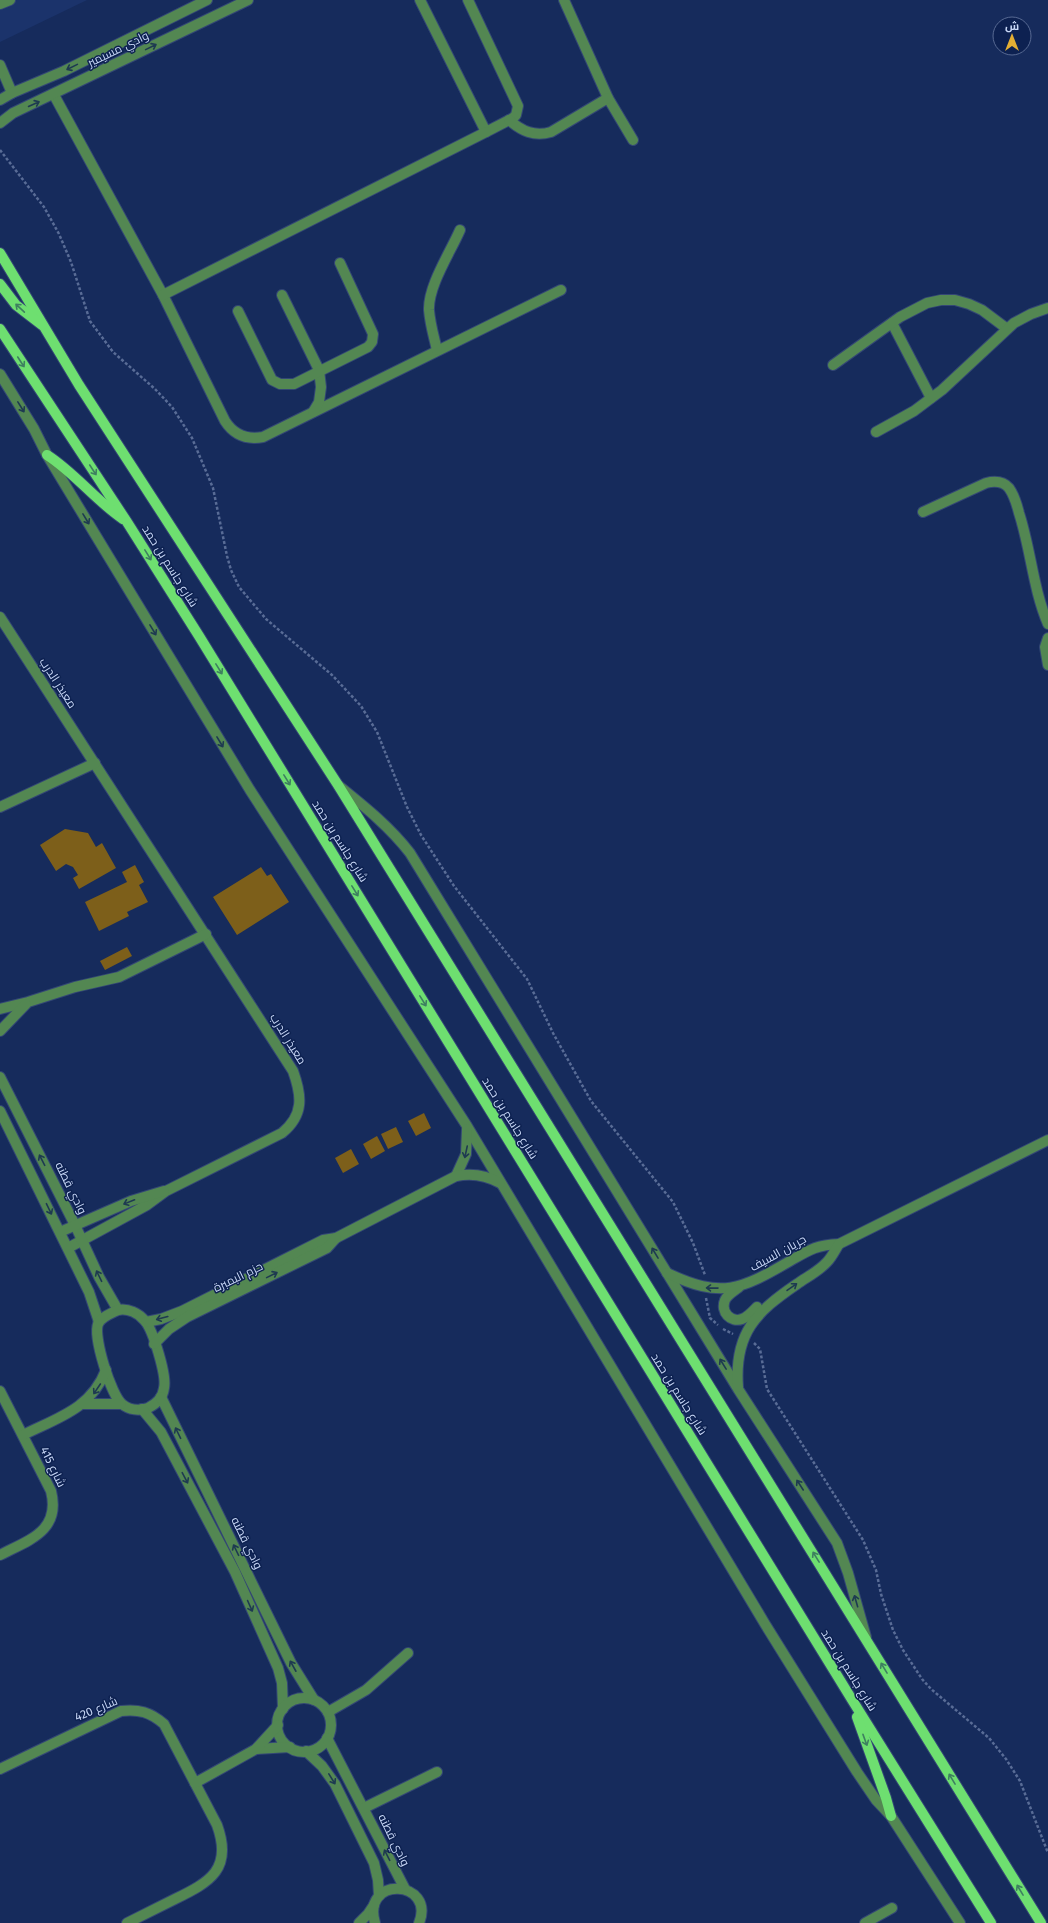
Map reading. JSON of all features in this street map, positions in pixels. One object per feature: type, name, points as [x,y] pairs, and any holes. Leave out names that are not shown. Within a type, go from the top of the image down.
[{"type":"main road","name":"شارع جاسم بن حمد","points":[[0,252],[79,385],[338,785],[867,1639],[1041,1923]]},
{"type":"main road","points":[[0,284],[16,305],[45,327]]},
{"type":"main road","name":"شارع جاسم بن حمد","points":[[0,329],[127,522],[211,656],[854,1703],[992,1923]]},
{"type":"main road","points":[[47,455],[64,466],[105,507],[127,522]]},
{"type":"main road","points":[[854,1703],[886,1798],[890,1816]]},
{"type":"street","points":[[0,4],[10,0]]},
{"type":"street","name":"وادي مسيمير","points":[[0,100],[12,93],[64,71],[207,0]]},
{"type":"street","name":"وادي مسيمير","points":[[0,123],[13,113],[54,95],[248,0]]},
{"type":"street","points":[[420,0],[486,132]]},
{"type":"street","points":[[163,295],[486,132],[516,115],[518,106],[468,0]]},
{"type":"street","points":[[564,0],[608,98],[633,140]]},
{"type":"street","points":[[0,65],[12,93]]},
{"type":"street","points":[[54,95],[163,295],[225,421],[235,432],[248,438],[263,437],[561,290]]},
{"type":"street","points":[[509,120],[523,131],[544,134],[551,132],[608,98]]},
{"type":"street","points":[[437,350],[430,319],[429,302],[434,286],[460,230]]},
{"type":"street","points":[[238,311],[272,380],[280,384],[294,384],[319,370],[368,347],[372,342],[373,334],[340,263]]},
{"type":"street","points":[[282,295],[319,370],[319,402],[313,412]]},
{"type":"street","points":[[833,364],[914,309],[927,303],[941,300],[955,300],[969,304],[982,310],[1006,328]]},
{"type":"street","points":[[876,432],[896,422],[952,382],[1006,328],[1022,318],[1048,308]]},
{"type":"street","points":[[892,323],[931,398]]},
{"type":"street","points":[[0,374],[34,429],[47,455],[250,790],[467,1126],[765,1624],[861,1777],[876,1800],[890,1816],[957,1921]]},
{"type":"street","points":[[0,384],[10,390]]},
{"type":"street","points":[[923,512],[986,483],[994,481],[1001,482],[1007,486],[1012,492],[1022,523],[1037,592],[1048,624]]},
{"type":"street","name":"معيذر الدرب","points":[[0,617],[206,934],[293,1071],[299,1086],[299,1107],[297,1117],[291,1126],[282,1133],[166,1191],[147,1205],[68,1248]]},
{"type":"street","points":[[1048,638],[1045,648],[1048,665]]},
{"type":"street","points":[[0,808],[95,763]]},
{"type":"street","name":"شارع جاسم بن حمد","points":[[338,785],[380,819],[397,836],[410,853],[738,1389],[837,1543],[848,1573],[867,1639]]},
{"type":"street","points":[[0,1009],[75,987],[120,978],[206,934]]},
{"type":"street","points":[[0,1031],[28,1002]]},
{"type":"street","name":"وادي قطنه","points":[[0,1077],[75,1224],[99,1277],[118,1310]]},
{"type":"street","points":[[0,1111],[89,1292],[99,1322],[97,1337],[106,1370],[113,1391],[121,1404]]},
{"type":"street","points":[[456,1176],[466,1154],[467,1126]]},
{"type":"street","points":[[839,1244],[1048,1140]]},
{"type":"street","name":"حزم البمبرة","points":[[146,1322],[202,1305],[327,1248],[336,1238],[456,1176],[475,1174],[488,1177],[500,1183]]},
{"type":"street","name":"معيذر الدرب","points":[[60,1232],[75,1224],[142,1197],[166,1191]]},
{"type":"street","name":"جريان السيف","points":[[667,1273],[685,1282],[706,1288],[738,1287],[758,1280],[816,1247],[839,1244]]},
{"type":"street","name":"جريان السيف","points":[[738,1389],[738,1355],[744,1339],[756,1317],[773,1300],[823,1266],[829,1260],[839,1244]]},
{"type":"street","name":"جريان السيف","points":[[738,1287],[728,1296],[724,1303],[724,1311],[733,1319],[745,1318],[760,1304],[773,1300]]},
{"type":"street","name":"حزم البمبرة","points":[[154,1344],[174,1325],[202,1305]]},
{"type":"street","points":[[84,1404],[121,1404],[132,1410],[142,1409],[154,1404],[161,1397],[165,1382],[146,1322],[134,1312],[118,1310],[99,1322]]},
{"type":"street","points":[[23,1435],[84,1404],[95,1392],[106,1370]]},
{"type":"street","name":"شارع 415","points":[[0,1391],[51,1491],[54,1509],[49,1522],[41,1533],[0,1555]]},
{"type":"street","name":"وادي قطنه","points":[[161,1397],[291,1663],[314,1700]]},
{"type":"street","name":"وادي قطنه","points":[[142,1409],[161,1432],[235,1572],[276,1664],[282,1683],[283,1708]]},
{"type":"street","points":[[328,1712],[366,1690],[408,1653]]},
{"type":"street","points":[[290,1747],[281,1738],[278,1719],[283,1708],[294,1700],[307,1698],[322,1704],[328,1712],[331,1725],[327,1738],[318,1747],[306,1751]]},
{"type":"street","name":"شارع 420","points":[[0,1769],[121,1711],[144,1711],[155,1716],[164,1724],[217,1825],[222,1840],[223,1855],[218,1869],[208,1881],[195,1890],[127,1923]]},
{"type":"street","points":[[195,1783],[256,1749],[278,1725]]},
{"type":"street","name":"وادي قطنه","points":[[327,1738],[405,1889],[412,1893],[421,1906],[420,1923]]},
{"type":"street","points":[[256,1749],[290,1747],[306,1751],[322,1766],[335,1784],[374,1863],[378,1880],[379,1896]]},
{"type":"street","points":[[364,1808],[437,1772]]},
{"type":"street","points":[[359,1923],[368,1914],[379,1896],[391,1888],[405,1889]]},
{"type":"street","points":[[374,1905],[373,1914],[375,1923]]},
{"type":"street","points":[[865,1923],[892,1908]]},
{"type":"path","points":[[0,150],[44,207],[59,234],[71,262],[90,321],[112,352],[155,389],[172,407],[192,438],[213,488],[227,556],[231,570],[239,587],[266,619],[332,675],[360,706],[377,732],[407,807],[422,835],[454,886],[527,979],[553,1033],[591,1101],[673,1202],[704,1271],[706,1288]]},
{"type":"path","points":[[744,1339],[760,1349],[767,1389],[863,1540],[876,1570],[881,1594],[890,1623],[903,1650],[922,1679],[990,1738],[1006,1759],[1020,1781],[1048,1853]]},
{"type":"shaded area","points":[[0,0],[87,0],[0,42]]},
{"type":"building","points":[[65,829],[88,833],[96,847],[102,843],[116,868],[79,889],[73,878],[78,875],[73,867],[66,864],[56,871],[40,845]]},
{"type":"building","points":[[135,865],[144,882],[139,885],[148,902],[127,912],[129,916],[99,931],[85,902],[127,882],[122,872]]},
{"type":"building","points":[[261,867],[267,876],[271,874],[289,902],[237,935],[213,897]]},
{"type":"building","points":[[127,947],[132,956],[105,970],[100,961]]},
{"type":"building","points":[[424,1113],[431,1128],[416,1136],[408,1121]]},
{"type":"building","points":[[396,1127],[403,1142],[388,1149],[381,1134]]},
{"type":"building","points":[[377,1136],[385,1151],[371,1159],[363,1144]]},
{"type":"building","points":[[351,1149],[359,1164],[343,1173],[335,1158]]}]
